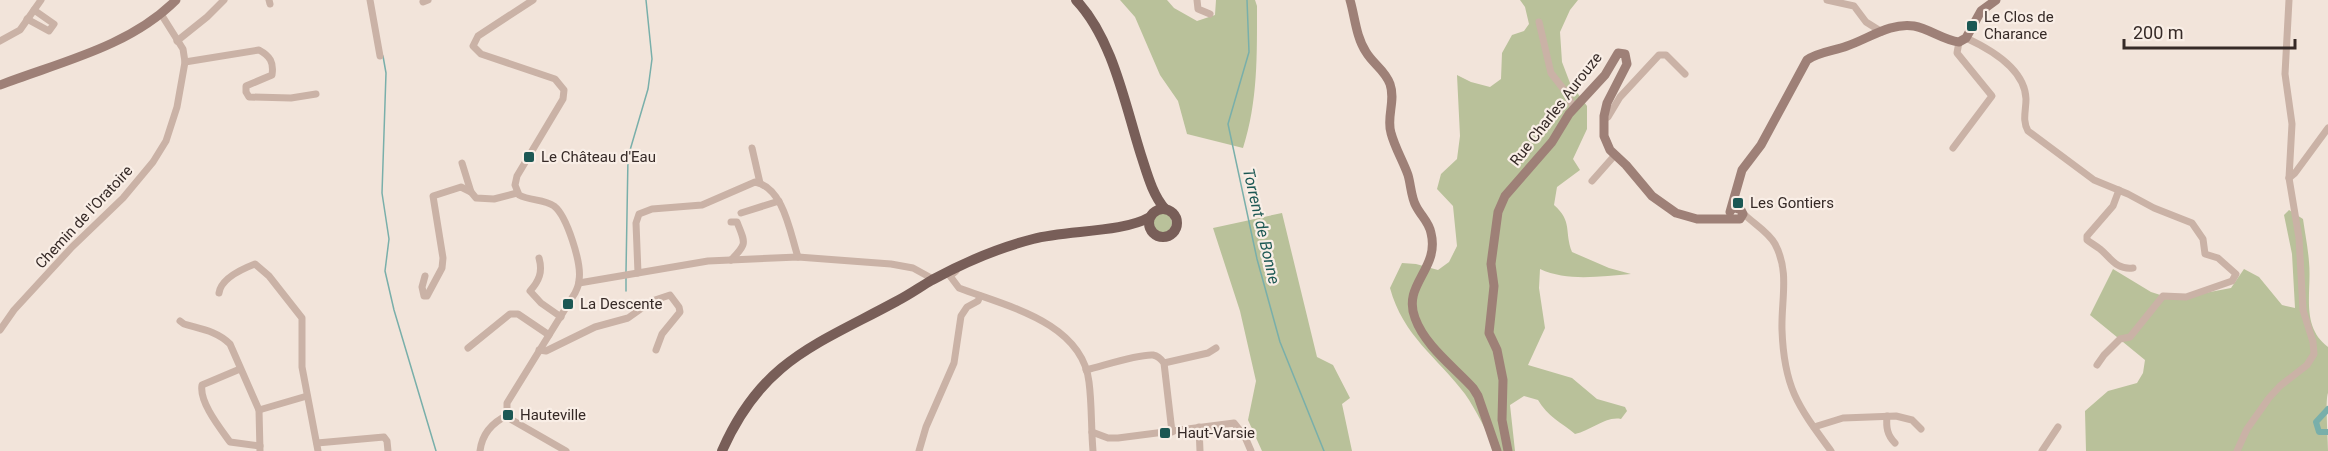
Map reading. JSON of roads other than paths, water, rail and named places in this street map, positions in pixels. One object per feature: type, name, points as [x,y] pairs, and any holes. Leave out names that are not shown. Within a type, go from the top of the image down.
[{"type":"main road","points":[[1076,0],[1101,35],[1149,181],[1165,209],[1172,212],[1177,219],[1174,232],[1162,238],[1150,231],[1120,227]]},
{"type":"main road","points":[[1149,181],[1150,231]]},
{"type":"main road","points":[[900,300],[933,279],[972,260],[1015,245],[1049,236],[1120,227],[1165,209]]},
{"type":"main road","points":[[722,451],[732,428],[750,401],[777,371],[822,339],[1015,245]]},
{"type":"street","points":[[0,41],[20,30],[41,0]]},
{"type":"street","points":[[0,85],[125,38],[161,14],[176,0]]},
{"type":"street","points":[[177,41],[224,0]]},
{"type":"street","points":[[370,0],[380,56]]},
{"type":"street","points":[[533,0],[478,36],[473,46],[481,54],[555,80],[564,90],[563,99],[517,176],[515,185],[517,193],[523,197],[551,204],[561,212],[569,231],[578,267],[579,283],[507,403],[508,415],[517,424],[566,451]]},
{"type":"street","points":[[1197,0],[1198,9],[1210,14]]},
{"type":"street","points":[[1350,0],[1360,42],[1370,58],[1382,69],[1390,84],[1393,101],[1389,124],[1392,140],[1408,177],[1417,209],[1426,220],[1431,233],[1432,257],[1413,291],[1411,300],[1414,317],[1431,344],[1478,396],[1497,451]]},
{"type":"street","points":[[1827,0],[1854,6],[1866,22],[1882,32]]},
{"type":"street","points":[[1953,148],[1992,96],[1957,53],[1977,16],[1996,0]]},
{"type":"street","points":[[2237,451],[2247,429],[2268,398],[2307,364],[2314,354],[2313,342],[2308,333],[2303,310],[2300,238],[2289,178],[2292,124],[2285,74],[2289,0]]},
{"type":"street","points":[[27,19],[49,31],[54,24],[34,10]]},
{"type":"street","name":"Chemin de l'Oratoire","points":[[0,330],[14,310],[72,247],[107,215],[153,162],[170,130],[185,62],[183,49],[161,14]]},
{"type":"street","points":[[1539,22],[1551,73],[1565,91],[1574,108]]},
{"type":"street","points":[[1831,451],[1795,399],[1785,365],[1782,329],[1785,283],[1783,264],[1772,237],[1736,213],[1736,191],[1742,170],[1761,145],[1807,60],[1817,54],[1846,47],[1882,32],[1911,26],[1962,40],[2000,58],[2021,82],[2026,100],[2025,123],[2028,131],[2094,180],[2192,223],[2203,239],[2205,254],[2218,258],[2236,274],[2232,281],[2186,297],[2163,296],[2130,337],[2120,339],[2104,354],[2097,365]]},
{"type":"street","points":[[183,49],[199,59]]},
{"type":"street","points":[[185,62],[260,50],[268,55],[273,64],[272,75],[246,86],[246,93],[249,97],[291,98],[316,94]]},
{"type":"street","name":"Rue Charles Aurouze","points":[[1508,451],[1502,420],[1502,373],[1497,351],[1489,333],[1494,286],[1491,264],[1498,212],[1505,196],[1552,142],[1569,114],[1605,75],[1618,53],[1623,52],[1627,64],[1607,103],[1604,118],[1605,143],[1637,176],[1652,196],[1676,213],[1697,219],[1715,219],[1736,213]]},
{"type":"street","points":[[1604,118],[1608,117],[1620,97],[1659,55],[1666,56],[1686,74]]},
{"type":"street","points":[[2289,178],[2328,128]]},
{"type":"street","points":[[752,148],[760,183],[779,201],[798,257]]},
{"type":"street","points":[[1592,181],[1615,155]]},
{"type":"street","points":[[462,162],[471,192],[476,198],[486,199],[517,193]]},
{"type":"street","points":[[638,273],[636,223],[639,214],[652,209],[702,205],[755,182],[760,183]]},
{"type":"street","points":[[425,276],[422,287],[424,296],[427,296],[442,268],[443,258],[433,196],[461,187],[471,192]]},
{"type":"street","points":[[2120,190],[2113,206],[2087,236],[2087,240],[2101,249],[2110,261],[2126,269],[2133,268]]},
{"type":"street","points":[[741,213],[779,201]]},
{"type":"street","points":[[731,222],[737,222],[744,241],[743,248],[731,260]]},
{"type":"street","points":[[579,283],[691,263],[798,257],[891,264],[913,268],[933,279]]},
{"type":"street","points":[[539,258],[542,268],[538,281],[530,291],[541,303],[561,316]]},
{"type":"street","points":[[972,260],[951,274],[951,278],[959,288],[1055,328],[1068,339],[1086,370],[1089,381],[1093,451]]},
{"type":"street","points":[[219,293],[222,284],[241,271],[255,264],[260,266],[302,318],[302,367],[318,447],[384,437],[388,451]]},
{"type":"street","points":[[539,350],[546,351],[595,327],[628,318],[652,301],[670,295],[680,307],[680,312],[662,334],[656,350]]},
{"type":"street","points":[[920,451],[926,427],[954,363],[961,315],[967,307],[978,301],[980,296]]},
{"type":"street","points":[[468,348],[510,314],[518,314],[549,335]]},
{"type":"street","points":[[180,321],[222,336],[230,344],[259,410],[260,448],[230,442],[212,417],[202,393],[202,385],[240,369]]},
{"type":"street","points":[[1164,363],[1208,353],[1216,348]]},
{"type":"street","points":[[1086,370],[1155,355],[1164,363],[1172,432]]},
{"type":"street","points":[[259,410],[307,396]]},
{"type":"street","points":[[480,451],[481,442],[489,429],[508,415]]},
{"type":"street","points":[[1814,427],[1843,418],[1887,416],[1912,420],[1921,429]]},
{"type":"street","points":[[1887,416],[1886,428],[1895,443]]},
{"type":"street","points":[[1092,432],[1108,438],[1234,423],[1245,436],[1251,451]]},
{"type":"street","points":[[2042,451],[2058,427]]},
{"type":"street","points":[[1199,428],[1200,451]]},
{"type":"waterway","points":[[626,272],[628,157],[648,89],[652,59],[646,0]]},
{"type":"waterway","name":"Torrent de Bonne","points":[[1247,0],[1249,52],[1228,124],[1257,259],[1280,342],[1324,451]]},
{"type":"waterway","points":[[383,56],[386,73],[382,193],[389,239],[385,271],[394,310],[436,451]]},
{"type":"waterway","points":[[626,278],[626,291]]},
{"type":"waterway","points":[[2328,409],[2316,422],[2319,432],[2328,432]]},
{"type":"place","name":"Le Clos de Charance","points":[[1972,26]]},
{"type":"place","name":"Le Château d'Eau","points":[[529,157]]},
{"type":"place","name":"Les Gontiers","points":[[1738,203]]},
{"type":"place","name":"La Descente","points":[[568,304]]},
{"type":"place","name":"Hauteville","points":[[508,415]]},
{"type":"place","name":"Haut-Varsie","points":[[1165,433]]}]
